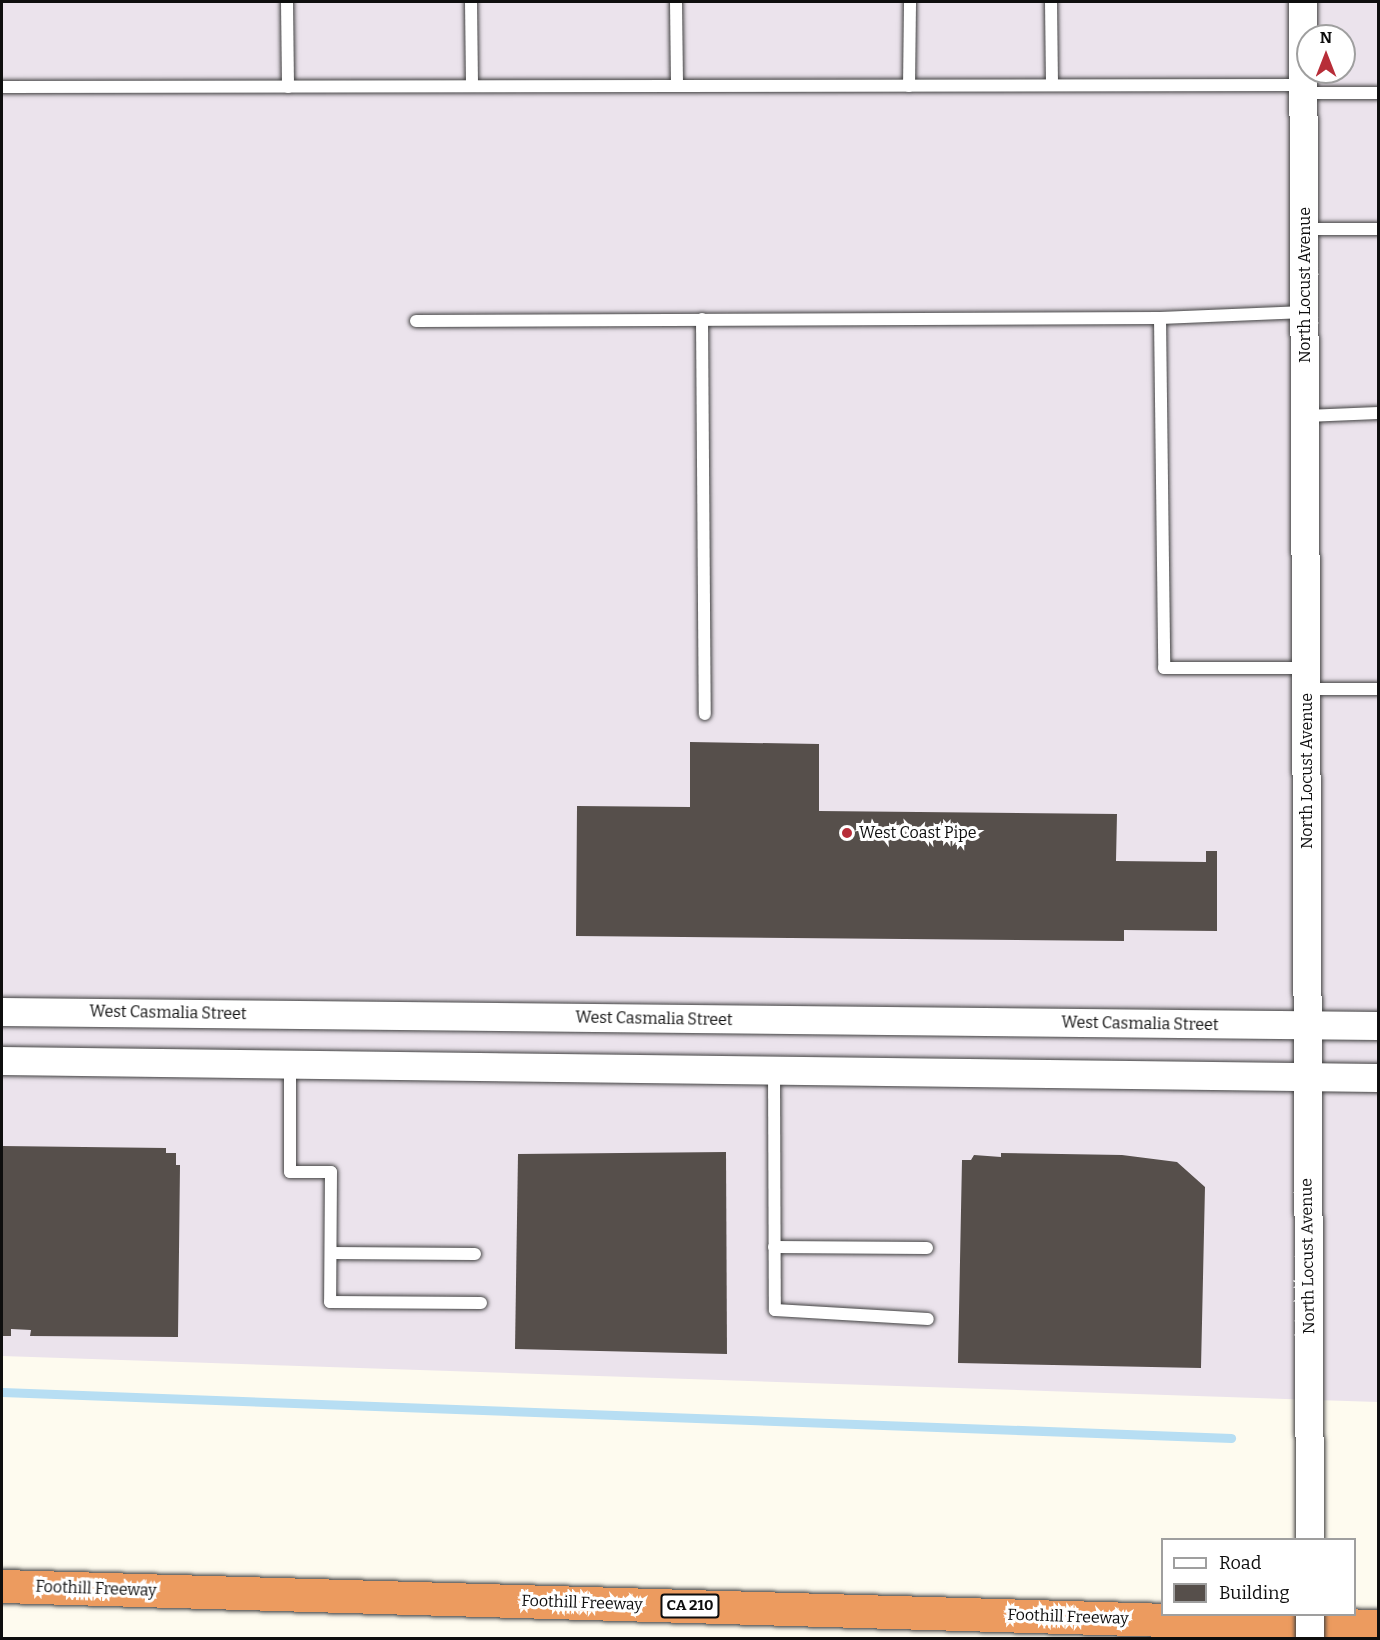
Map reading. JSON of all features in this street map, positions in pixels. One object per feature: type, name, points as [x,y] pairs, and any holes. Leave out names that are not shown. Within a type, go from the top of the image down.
[{"type":"highway","name":"Foothill Freeway","points":[[2,1586],[1378,1626]]},
{"type":"street","name":"North Locust Avenue","points":[[1303,2],[1307,678],[1306,1077],[1310,1538]]},
{"type":"street","name":"West Casmalia Street","points":[[2,1012],[1378,1026]]},
{"type":"street","points":[[2,1061],[1378,1078]]},
{"type":"street","points":[[1310,1616],[1310,1638]]},
{"type":"lane","points":[[287,2],[288,87]]},
{"type":"lane","points":[[471,2],[472,86]]},
{"type":"lane","points":[[676,2],[677,86]]},
{"type":"lane","points":[[909,86],[910,2]]},
{"type":"lane","points":[[1051,2],[1052,85]]},
{"type":"lane","points":[[2,87],[1052,85],[1304,89],[1378,93]]},
{"type":"lane","points":[[1305,229],[1378,229]]},
{"type":"lane","points":[[416,321],[1160,318],[1305,312]]},
{"type":"lane","points":[[1160,318],[1164,668],[1307,678],[1378,689]]},
{"type":"lane","points":[[702,320],[705,714]]},
{"type":"lane","points":[[1306,416],[1378,413]]},
{"type":"lane","points":[[290,1065],[290,1172],[331,1172],[330,1302],[482,1302]]},
{"type":"lane","points":[[774,1071],[775,1310],[928,1318]]},
{"type":"lane","points":[[774,1247],[927,1248]]},
{"type":"lane","points":[[331,1254],[475,1254]]},
{"type":"shaded area","points":[[2,2],[1378,2],[1378,1402],[2,1356]]},
{"type":"building","name":"West Coast Pipe","points":[[690,742],[819,744],[819,811],[1117,814],[1116,861],[1206,862],[1206,851],[1217,851],[1217,931],[1124,930],[1124,941],[576,936],[577,806],[690,807]]},
{"type":"building","points":[[2,1146],[166,1148],[166,1153],[176,1153],[176,1165],[180,1165],[178,1337],[30,1336],[31,1330],[11,1329],[11,1336],[2,1336]]},
{"type":"building","points":[[726,1152],[727,1354],[515,1349],[518,1154]]},
{"type":"building","points":[[1001,1153],[1122,1155],[1177,1162],[1205,1187],[1201,1368],[958,1363],[962,1160],[971,1160],[974,1155],[1001,1157]]},
{"type":"waterway","points":[[2,1392],[1231,1438]]},
{"type":"place","name":"West Coast Pipe","points":[[847,833]]}]
